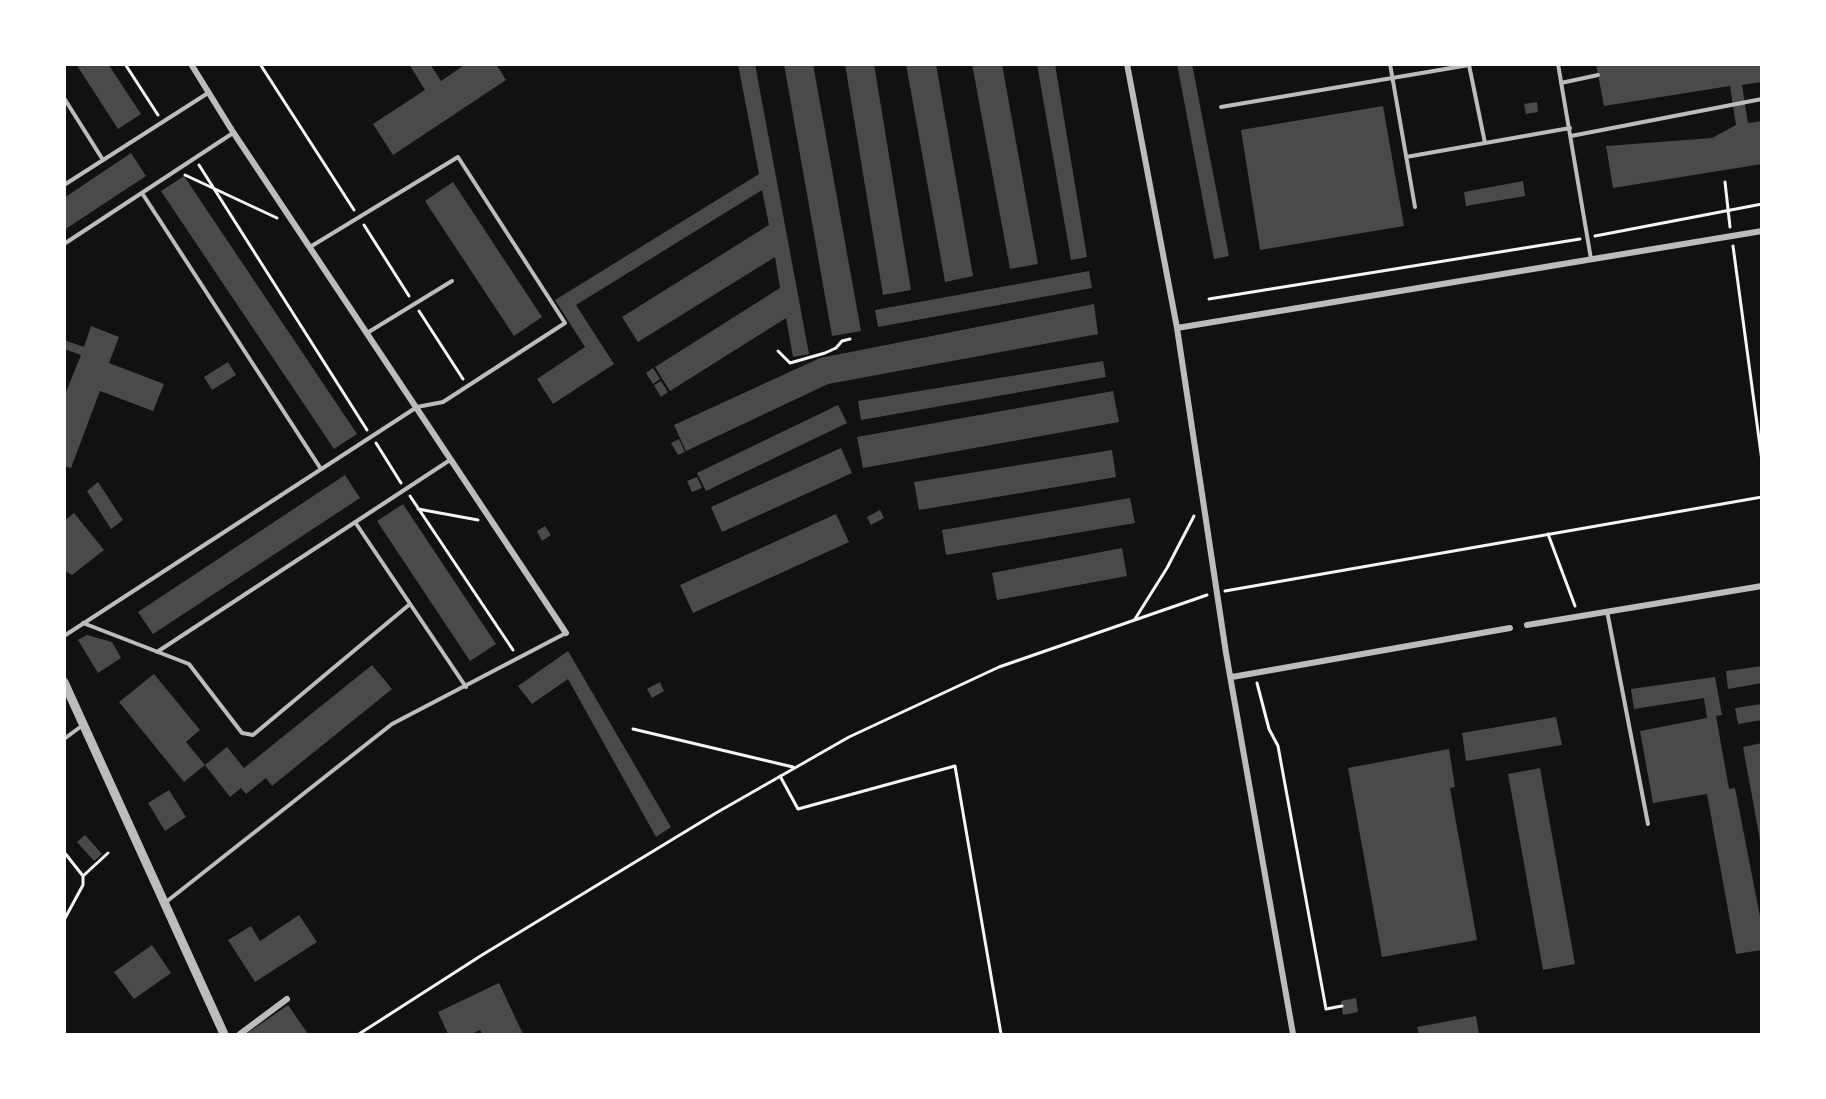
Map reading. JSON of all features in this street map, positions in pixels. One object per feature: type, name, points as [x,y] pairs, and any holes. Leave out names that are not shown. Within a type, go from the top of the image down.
[{"type":"street","points":[[191,64],[233,132],[566,633]]},
{"type":"street","points":[[1127,64],[1176,328],[1217,592],[1293,1035]]},
{"type":"street","points":[[1176,328],[1761,231]]},
{"type":"street","points":[[1527,625],[1761,586]]},
{"type":"street","points":[[1232,677],[1510,628]]},
{"type":"street","points":[[64,682],[224,1035]]},
{"type":"street","points":[[240,1035],[287,999]]},
{"type":"lane","points":[[1390,64],[1415,207]]},
{"type":"lane","points":[[1558,64],[1591,259]]},
{"type":"lane","points":[[1221,107],[1469,65],[1485,143]]},
{"type":"lane","points":[[1561,83],[1598,75]]},
{"type":"lane","points":[[64,185],[208,93]]},
{"type":"lane","points":[[64,98],[103,160]]},
{"type":"lane","points":[[1571,136],[1761,99]]},
{"type":"lane","points":[[1406,157],[1570,128]]},
{"type":"lane","points":[[64,244],[233,132]]},
{"type":"lane","points":[[64,636],[417,407],[443,402],[565,323],[458,157],[310,247]]},
{"type":"lane","points":[[142,193],[321,469]]},
{"type":"lane","points":[[367,333],[452,281]]},
{"type":"lane","points":[[157,652],[450,460]]},
{"type":"lane","points":[[356,522],[466,687]]},
{"type":"lane","points":[[82,623],[189,664],[242,734],[253,735],[410,604]]},
{"type":"lane","points":[[1607,611],[1648,824]]},
{"type":"lane","points":[[165,903],[392,724],[566,633]]},
{"type":"lane","points":[[64,739],[84,724]]},
{"type":"path","points":[[125,64],[162,122]]},
{"type":"path","points":[[195,158],[405,490],[519,658]]},
{"type":"path","points":[[175,171],[297,227]]},
{"type":"path","points":[[1725,182],[1761,461]]},
{"type":"path","points":[[1209,299],[1588,237],[1761,204]]},
{"type":"path","points":[[778,351],[790,363],[825,353],[836,348],[842,341],[850,339]]},
{"type":"path","points":[[359,1035],[480,957],[716,813],[849,736],[999,667],[1217,592],[1761,497]]},
{"type":"path","points":[[1134,621],[1167,568],[1203,499]]},
{"type":"path","points":[[418,509],[492,523]]},
{"type":"path","points":[[1548,534],[1579,616]]},
{"type":"path","points":[[1255,673],[1269,729],[1278,746],[1326,1009],[1342,1006]]},
{"type":"path","points":[[633,729],[795,768]]},
{"type":"path","points":[[780,776],[798,809],[955,766],[1001,1035]]},
{"type":"path","points":[[64,852],[83,876],[83,885],[64,920]]},
{"type":"path","points":[[83,876],[108,853]]},
{"type":"building","points":[[76,64],[108,64],[141,114],[118,129]]},
{"type":"building","points":[[409,64],[430,64],[441,81],[466,64],[496,64],[506,80],[393,155],[373,124],[425,90]]},
{"type":"building","points":[[738,64],[755,64],[809,354],[793,357],[786,318],[670,391],[655,367],[780,288],[775,257],[638,342],[622,317],[769,225],[762,190],[576,305],[614,364],[553,404],[537,379],[585,347],[555,300],[759,174]]},
{"type":"building","points":[[784,64],[813,64],[861,331],[832,336]]},
{"type":"building","points":[[845,64],[874,64],[911,290],[883,295]]},
{"type":"building","points":[[906,64],[936,64],[973,276],[945,282]]},
{"type":"building","points":[[972,64],[1002,64],[1038,264],[1010,269]]},
{"type":"building","points":[[1037,64],[1055,64],[1087,257],[1071,260]]},
{"type":"building","points":[[1177,64],[1192,64],[1229,256],[1214,259]]},
{"type":"building","points":[[1596,64],[1762,64],[1762,82],[1742,85],[1748,123],[1762,121],[1762,164],[1613,188],[1606,146],[1712,138],[1736,125],[1730,86],[1604,106]]},
{"type":"building","points":[[1537,102],[1538,112],[1526,114],[1524,104]]},
{"type":"building","points":[[1383,106],[1404,226],[1260,250],[1241,130]]},
{"type":"building","points":[[131,153],[146,176],[64,230],[64,198]]},
{"type":"building","points":[[184,176],[357,434],[334,449],[161,191]]},
{"type":"building","points":[[1523,181],[1525,196],[1466,206],[1464,192]]},
{"type":"building","points":[[453,182],[542,317],[514,336],[425,201]]},
{"type":"building","points":[[1089,271],[1092,288],[878,327],[875,310]]},
{"type":"building","points":[[1094,304],[1098,334],[828,384],[686,451],[674,425],[820,358]]},
{"type":"building","points":[[91,326],[119,337],[109,363],[164,384],[153,411],[100,391],[71,468],[64,466],[64,397],[81,355],[64,349],[64,340],[84,347]]},
{"type":"building","points":[[1103,361],[1106,377],[861,420],[858,401]]},
{"type":"building","points":[[228,362],[236,375],[212,390],[204,377]]},
{"type":"building","points":[[653,368],[660,379],[653,384],[646,373]]},
{"type":"building","points":[[661,381],[668,392],[661,397],[654,385]]},
{"type":"building","points":[[1113,391],[1119,422],[863,468],[857,437]]},
{"type":"building","points":[[838,405],[847,423],[706,491],[697,473]]},
{"type":"building","points":[[679,439],[685,452],[678,455],[671,443]]},
{"type":"building","points":[[841,448],[852,473],[722,532],[711,507]]},
{"type":"building","points":[[1112,450],[1116,477],[919,510],[914,482]]},
{"type":"building","points":[[345,475],[360,498],[153,634],[138,612]]},
{"type":"building","points":[[697,477],[702,488],[692,492],[687,481]]},
{"type":"building","points":[[98,482],[123,520],[111,529],[87,491]]},
{"type":"building","points":[[1130,498],[1135,523],[946,555],[942,530]]},
{"type":"building","points":[[403,504],[496,644],[470,661],[377,521]]},
{"type":"building","points":[[880,510],[884,518],[871,525],[867,517]]},
{"type":"building","points":[[74,513],[104,550],[72,575],[64,570],[64,521]]},
{"type":"building","points":[[836,514],[849,542],[693,613],[680,585]]},
{"type":"building","points":[[545,526],[551,535],[542,541],[537,531]]},
{"type":"building","points":[[1122,548],[1127,576],[997,600],[992,573]]},
{"type":"building","points":[[87,635],[112,642],[121,658],[98,673],[78,640]]},
{"type":"building","points":[[568,651],[671,827],[656,837],[568,679],[532,704],[518,686]]},
{"type":"building","points":[[372,665],[392,689],[272,786],[266,778],[246,794],[241,788],[230,797],[205,765],[227,747],[244,768]]},
{"type":"building","points":[[1762,666],[1762,683],[1728,689],[1726,671]]},
{"type":"building","points":[[154,674],[200,730],[186,742],[205,765],[184,782],[119,702]]},
{"type":"building","points":[[1715,677],[1722,715],[1716,716],[1729,789],[1735,788],[1762,927],[1762,950],[1736,954],[1707,794],[1653,803],[1640,731],[1707,718],[1704,698],[1634,709],[1631,689]]},
{"type":"building","points":[[660,682],[664,691],[652,698],[647,689]]},
{"type":"building","points":[[1762,704],[1762,720],[1738,724],[1735,708]]},
{"type":"building","points":[[1556,717],[1562,745],[1466,761],[1462,733]]},
{"type":"building","points":[[1762,743],[1762,840],[1760,840],[1743,747]]},
{"type":"building","points":[[1449,749],[1455,787],[1450,788],[1477,940],[1382,957],[1348,768]]},
{"type":"building","points":[[1540,768],[1575,964],[1543,970],[1508,774]]},
{"type":"building","points":[[169,790],[186,817],[165,831],[148,803]]},
{"type":"building","points":[[85,835],[102,854],[94,861],[77,842]]},
{"type":"building","points":[[299,915],[317,942],[255,982],[228,940],[251,926],[260,941]]},
{"type":"building","points":[[152,945],[171,973],[134,999],[114,972]]},
{"type":"building","points":[[499,983],[523,1034],[482,1034],[480,1030],[472,1034],[448,1034],[438,1012]]},
{"type":"building","points":[[1356,998],[1358,1012],[1343,1015],[1341,1001]]},
{"type":"building","points":[[288,1005],[308,1034],[246,1034]]},
{"type":"building","points":[[1476,1016],[1479,1034],[1419,1034],[1417,1027]]}]
